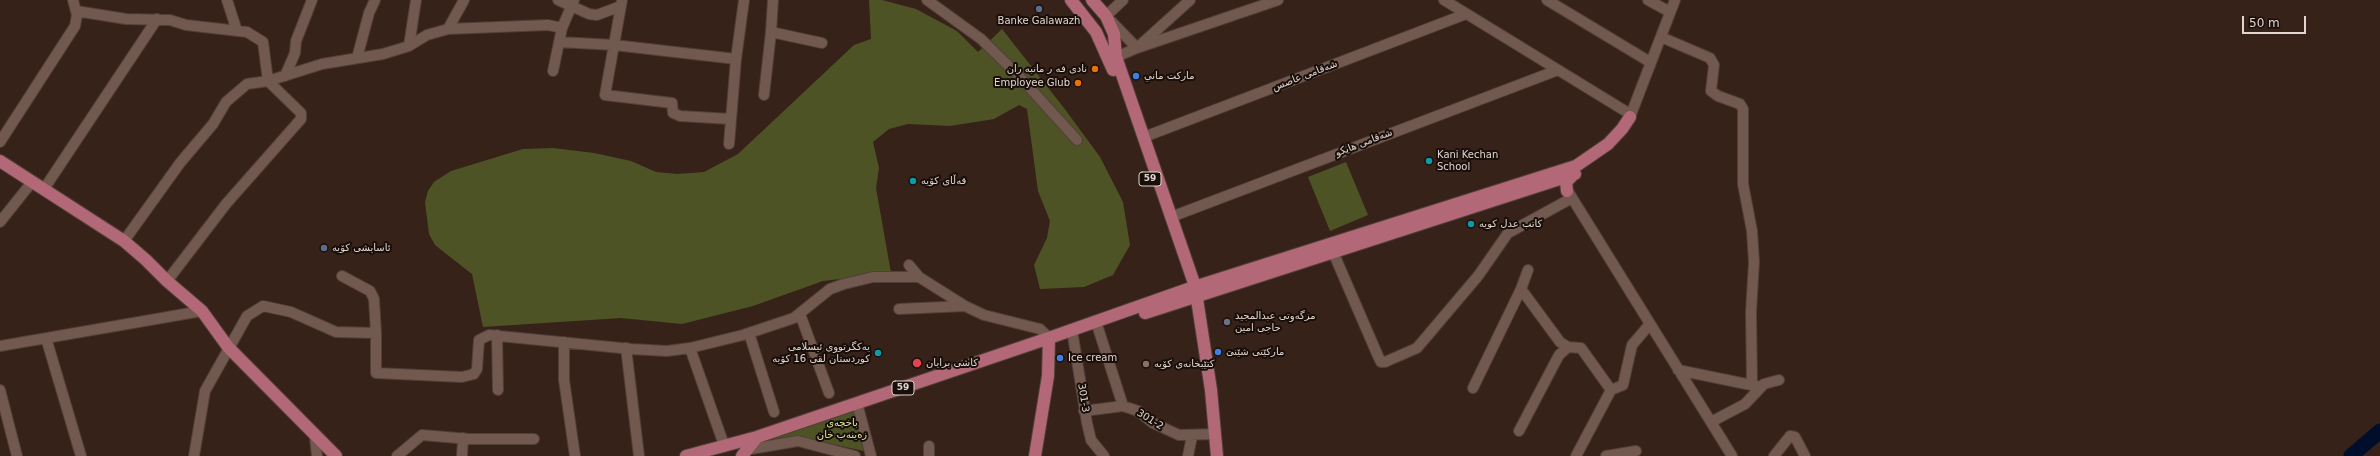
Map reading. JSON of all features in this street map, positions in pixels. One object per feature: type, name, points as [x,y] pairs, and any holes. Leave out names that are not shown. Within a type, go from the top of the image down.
[{"type":"main road","name":"59","points":[[1071,0],[1093,27],[1113,58],[1144,138],[1171,217],[1193,290]]},
{"type":"main road","name":"59","points":[[1092,0],[1106,16],[1115,39],[1113,58],[1193,290]]},
{"type":"main road","points":[[1093,27],[1106,16]]},
{"type":"main road","points":[[1193,290],[1560,185],[1571,172],[1601,150],[1622,129],[1630,115]]},
{"type":"main road","points":[[0,161],[124,242],[167,282],[202,311],[228,347],[316,438],[336,456]]},
{"type":"main road","points":[[1193,290],[1333,252],[1560,185],[1566,182],[1571,172]]},
{"type":"main road","name":"59","points":[[1049,341],[1073,336],[1098,328],[1193,290]]},
{"type":"main road","name":"59","points":[[744,453],[757,437],[1049,341],[1193,290]]},
{"type":"main road","points":[[1193,290],[1211,390],[1217,456]]},
{"type":"main road","points":[[1035,456],[1048,376],[1049,341]]},
{"type":"main road","points":[[686,456],[757,437]]},
{"type":"street","points":[[0,142],[75,26],[76,11],[73,0]]},
{"type":"street","points":[[227,0],[237,30]]},
{"type":"street","points":[[285,76],[295,52],[296,41],[312,0]]},
{"type":"street","points":[[357,58],[375,0]]},
{"type":"street","points":[[409,46],[416,0]]},
{"type":"street","points":[[448,29],[464,0]]},
{"type":"street","points":[[558,0],[573,3],[589,14],[598,15],[621,3]]},
{"type":"street","points":[[729,144],[736,60],[744,0]]},
{"type":"street","points":[[764,95],[773,0]]},
{"type":"street","points":[[927,0],[981,39],[1019,76],[1077,140]]},
{"type":"street","points":[[1124,0],[1106,16],[1137,48]]},
{"type":"street","points":[[1137,48],[1190,0]]},
{"type":"street","points":[[1113,58],[1137,48],[1278,0]]},
{"type":"street","points":[[1444,0],[1630,115],[1675,0]]},
{"type":"street","points":[[1547,0],[1650,62]]},
{"type":"street","points":[[1648,0],[1670,12]]},
{"type":"street","points":[[553,71],[562,28],[573,3]]},
{"type":"street","points":[[621,3],[605,95],[672,103],[673,114],[680,116],[731,119]]},
{"type":"street","points":[[76,11],[126,19],[157,19],[186,25],[247,32],[263,42],[268,81],[300,113],[301,119],[226,204],[167,282]]},
{"type":"street","name":"شه‌قامی عاصس","points":[[1144,138],[1466,14]]},
{"type":"street","points":[[44,190],[157,19]]},
{"type":"street","points":[[124,242],[180,163],[213,124],[226,102],[247,84],[268,81],[315,66],[383,54],[409,46],[427,35],[448,29],[548,25],[562,28]]},
{"type":"street","points":[[771,32],[822,42]]},
{"type":"street","points":[[1661,37],[1710,58],[1714,65],[1710,91],[1718,96],[1740,104],[1744,109],[1743,184],[1752,231],[1754,262],[1751,312],[1756,386],[1745,404],[1711,422]]},
{"type":"street","points":[[560,42],[614,45],[736,60]]},
{"type":"street","name":"شه‌قامی هایكو","points":[[1171,217],[1558,70]]},
{"type":"street","points":[[0,222],[32,182]]},
{"type":"street","points":[[1333,252],[1378,356],[1381,362],[1385,362],[1417,348],[1478,276],[1508,233],[1560,185],[1650,324],[1732,456]]},
{"type":"street","points":[[909,265],[919,277],[965,306],[984,315],[1040,329],[1049,341]]},
{"type":"street","points":[[1473,388],[1528,270]]},
{"type":"street","points":[[342,276],[370,291],[374,299],[376,373],[462,377],[474,374],[477,369],[479,340],[481,337],[497,335],[626,348],[667,350],[690,348],[749,333],[794,318],[811,302],[830,289],[844,284],[872,277],[919,277]]},
{"type":"street","points":[[1520,289],[1560,342],[1568,347],[1580,348],[1611,390]]},
{"type":"street","points":[[194,456],[205,391],[228,347],[247,316],[263,306],[291,312],[336,332],[376,333]]},
{"type":"street","points":[[899,309],[965,306]]},
{"type":"street","points":[[0,346],[202,311]]},
{"type":"street","points":[[800,314],[829,393]]},
{"type":"street","points":[[1576,456],[1611,390],[1623,385],[1632,345],[1650,324]]},
{"type":"street","points":[[1098,328],[1123,406]]},
{"type":"street","points":[[749,333],[774,412]]},
{"type":"street","points":[[497,335],[498,390]]},
{"type":"street","name":"301-3","points":[[1073,336],[1084,410],[1091,440],[1104,456]]},
{"type":"street","points":[[46,338],[81,456]]},
{"type":"street","points":[[564,342],[564,380],[575,456]]},
{"type":"street","points":[[1519,431],[1559,355],[1568,347]]},
{"type":"street","points":[[626,348],[639,456]]},
{"type":"street","points":[[690,348],[724,445]]},
{"type":"street","points":[[1678,370],[1756,386],[1779,380]]},
{"type":"street","points":[[0,390],[16,456]]},
{"type":"street","points":[[857,403],[871,456]]},
{"type":"street","name":"301-2","points":[[1084,410],[1123,406],[1138,411],[1162,428],[1180,436],[1215,434]]},
{"type":"street","points":[[397,456],[422,435],[464,438],[534,439]]},
{"type":"street","points":[[1188,456],[1192,436]]},
{"type":"street","points":[[1774,456],[1790,436],[1795,437],[1805,456]]},
{"type":"street","points":[[316,438],[317,456]]},
{"type":"street","points":[[462,456],[464,438]]},
{"type":"street","points":[[744,453],[798,441],[855,456]]},
{"type":"street","points":[[1606,456],[1636,451]]},
{"type":"green space","points":[[869,0],[882,0],[916,9],[957,31],[978,52],[1002,29],[1064,108],[1100,157],[1123,202],[1130,245],[1113,275],[1084,287],[1040,289],[1034,265],[1047,238],[1050,221],[1038,191],[1027,109],[1019,105],[994,119],[950,126],[908,124],[889,129],[873,142],[879,168],[876,188],[891,273],[823,281],[753,306],[682,324],[621,318],[483,327],[472,274],[435,245],[429,234],[425,202],[428,191],[434,182],[451,171],[523,149],[553,148],[594,153],[631,161],[656,172],[677,174],[704,172],[738,154],[854,45],[871,39]]},
{"type":"green space","points":[[1346,162],[1368,215],[1330,231],[1308,177]]},
{"type":"green space","name":"باخچه‌ی زه‌ینه‌ب خان","points":[[854,408],[864,451],[798,437],[761,442],[775,433]]},
{"type":"waterway","points":[[2351,456],[2380,431]]},
{"type":"place","name":"Banke Galawazh","points":[[1039,9]]},
{"type":"place","name":"نادی فه ر مانبه ران","points":[[1095,69]]},
{"type":"place","name":"مارکت ماني","points":[[1136,76]]},
{"type":"place","name":"Employee Glub","points":[[1078,83]]},
{"type":"place","name":"Kani Kechan School","points":[[1429,161]]},
{"type":"place","name":"قەڵای کۆیە","points":[[913,181]]},
{"type":"place","name":"كاتب عدل كويه","points":[[1471,224]]},
{"type":"place","name":"ئاسایشی کۆیە","points":[[324,248]]},
{"type":"place","name":"مزگه‌وتی عبدالمجید حاجی امین","points":[[1227,322]]},
{"type":"place","name":"ماركێتى شێنێ","points":[[1218,352]]},
{"type":"place","name":"يه‌كگرتووی ئیسلامی كوردستان لقی 16 كۆیه‌","points":[[878,353]]},
{"type":"place","name":"Ice cream","points":[[1060,358]]},
{"type":"place","name":"كاشی برایان","points":[[917,363]]},
{"type":"place","name":"كتێبخانه‌ی كۆیه‌","points":[[1146,364]]}]
